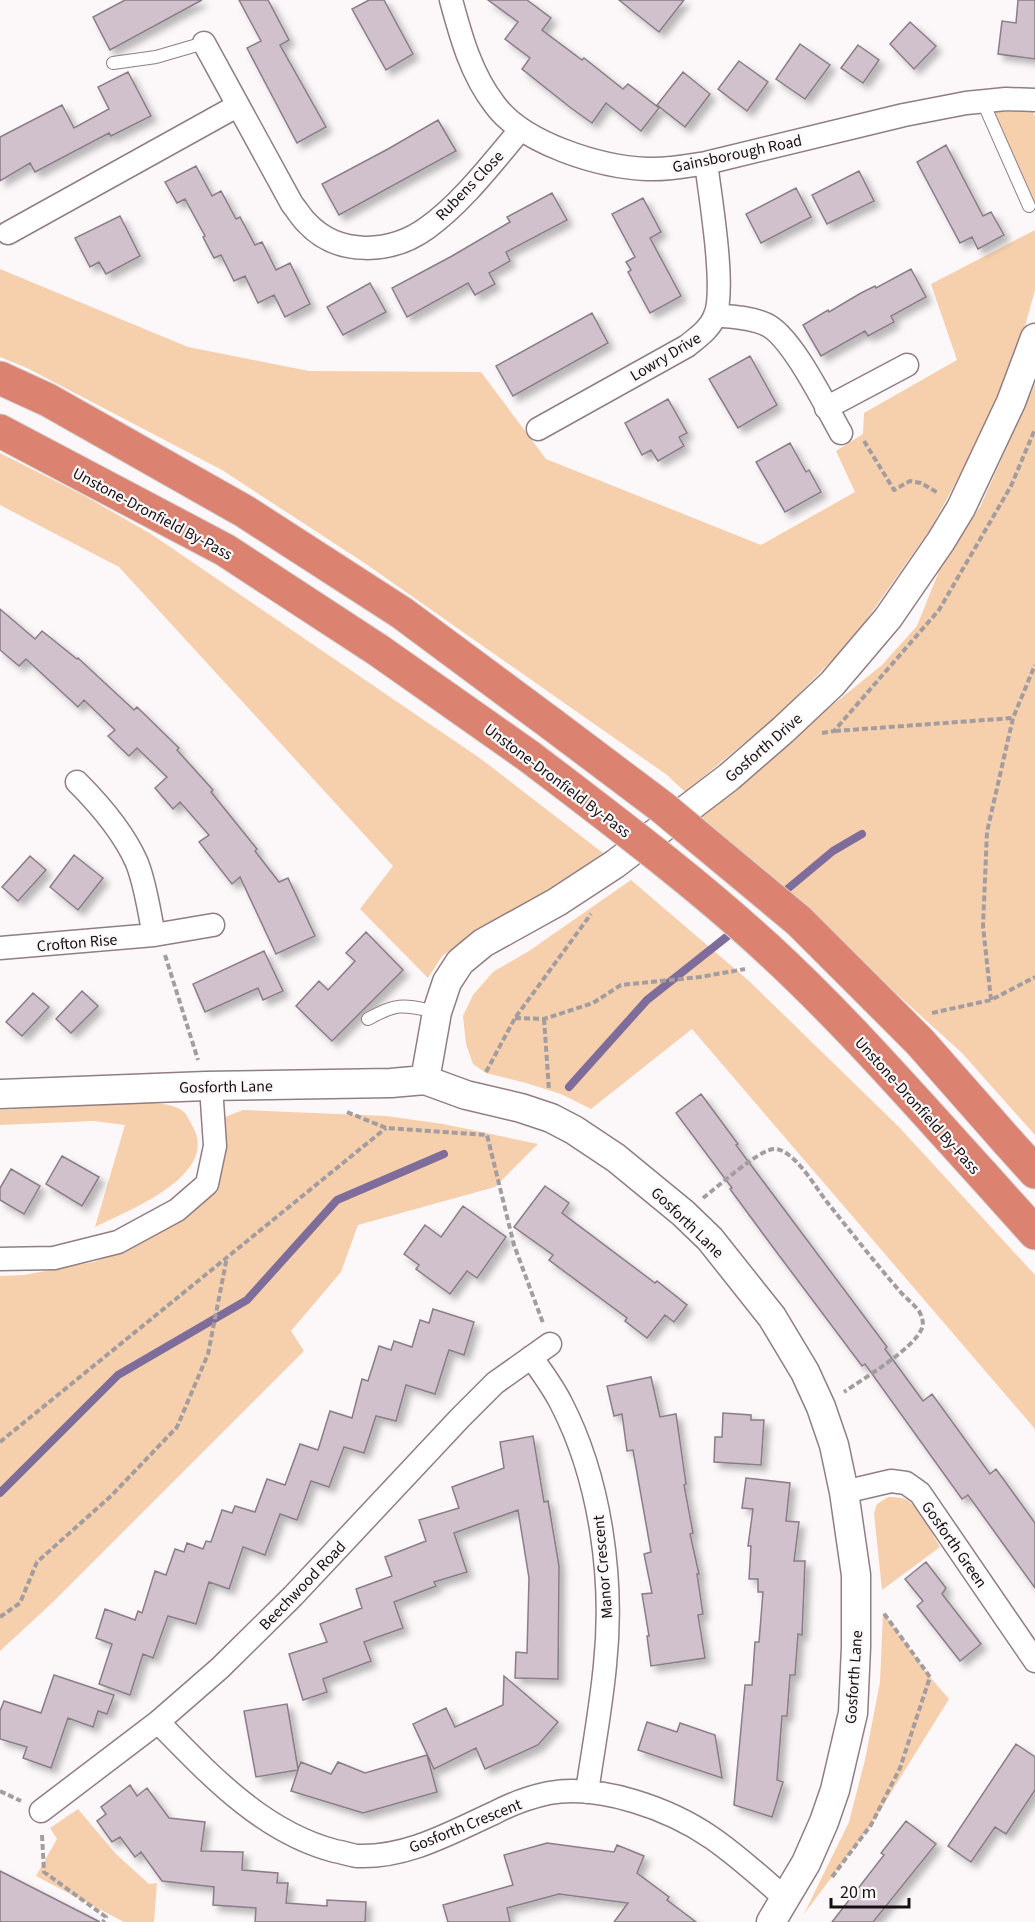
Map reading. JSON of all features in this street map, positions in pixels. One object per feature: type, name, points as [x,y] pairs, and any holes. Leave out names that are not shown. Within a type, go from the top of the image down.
[{"type":"highway","points":[[0,378],[48,400],[244,511],[402,613],[662,807],[799,921],[920,1042],[1035,1172]]},
{"type":"highway","name":"Unstone-Dronfield By-Pass","points":[[0,431],[225,550],[378,650],[530,757],[677,870],[769,950],[862,1042],[1035,1233]]},
{"type":"street","name":"Gainsborough Road","points":[[451,0],[460,34],[477,78],[496,107],[522,129],[554,147],[590,159],[620,165],[647,169],[706,163],[982,100],[1035,100]]},
{"type":"street","name":"Rubens Close","points":[[204,43],[292,204],[306,224],[330,241],[356,249],[378,248],[405,241],[427,228],[452,206],[522,129]]},
{"type":"street","points":[[8,233],[237,106]]},
{"type":"street","name":"Lowry Drive","points":[[538,429],[687,346],[705,332],[715,315],[719,296],[706,163]]},
{"type":"street","points":[[715,315],[767,324],[779,334],[795,354],[841,433]]},
{"type":"street","name":"Gosforth Drive","points":[[425,1080],[437,1012],[447,982],[460,962],[483,943],[556,902],[615,864],[729,777],[832,684],[888,618],[961,508],[1011,402],[1035,338]]},
{"type":"street","points":[[826,408],[907,365]]},
{"type":"street","points":[[77,782],[93,797],[134,858],[157,935]]},
{"type":"street","name":"Crofton Rise","points":[[0,948],[157,935],[213,925]]},
{"type":"street","name":"Gosforth Lane","points":[[0,1094],[208,1086],[391,1083],[425,1080],[466,1095],[521,1108],[551,1118],[574,1130],[616,1158],[683,1213],[710,1239],[772,1317],[805,1372],[821,1407],[834,1445],[844,1492],[856,1575],[853,1713],[836,1790],[806,1863],[778,1910]]},
{"type":"street","points":[[0,1259],[54,1258],[118,1242],[177,1210],[207,1184],[215,1146],[208,1086]]},
{"type":"street","name":"Beechwood Road","points":[[41,1811],[158,1722],[220,1668],[293,1596],[495,1383],[550,1344]]},
{"type":"street","name":"Manor Crescent","points":[[531,1357],[561,1402],[580,1445],[601,1528],[607,1622],[605,1664],[586,1792]]},
{"type":"street","name":"Gosforth Green","points":[[844,1492],[891,1481],[906,1483],[920,1493],[1035,1661]]},
{"type":"street","name":"Gosforth Crescent","points":[[158,1722],[216,1780],[265,1819],[312,1845],[355,1856],[392,1854],[429,1843],[510,1805],[550,1793],[586,1792],[628,1800],[672,1815],[712,1838],[778,1910]]},
{"type":"lane","points":[[113,63],[156,57],[204,43]]},
{"type":"lane","points":[[982,100],[1029,206]]},
{"type":"lane","points":[[368,1019],[388,1008],[408,1006],[437,1012]]},
{"type":"path","points":[[841,433],[860,434],[894,490],[910,481],[921,483]]},
{"type":"path","points":[[991,1000],[983,926],[987,832],[1013,718],[1035,665]]},
{"type":"path","points":[[834,731],[1013,718]]},
{"type":"path","points":[[486,1073],[515,1018],[597,905]]},
{"type":"path","points":[[157,935],[208,1086]]},
{"type":"path","points":[[515,1018],[544,1018],[593,1003],[621,985],[700,977]]},
{"type":"path","points":[[931,1013],[991,1000],[1035,977]]},
{"type":"path","points":[[544,1018],[551,1118]]},
{"type":"path","points":[[0,1442],[386,1128],[487,1135],[514,1245],[550,1344]]},
{"type":"path","points":[[683,1213],[760,1154],[772,1148],[783,1149],[794,1159],[901,1293],[918,1310],[923,1321],[921,1330],[912,1342],[878,1370],[821,1407]]},
{"type":"path","points":[[0,1617],[20,1604],[37,1562],[112,1495],[177,1428],[208,1354],[227,1257]]},
{"type":"path","points":[[831,1878],[871,1825],[900,1768],[930,1677],[856,1575]]},
{"type":"path","points":[[41,1811],[44,1872],[106,1917],[103,1922]]},
{"type":"shaded area","points":[[994,112],[1033,112],[1035,117],[1035,209]]},
{"type":"shaded area","points":[[1035,230],[1035,290],[1022,337],[984,431],[931,528],[853,639],[779,714],[685,792],[667,775],[366,564],[222,470],[27,368],[0,357],[0,269],[188,347],[309,371],[481,372],[546,459],[761,545],[855,492],[836,451],[863,434],[864,413],[957,360],[931,284]]},
{"type":"shaded area","points":[[1035,384],[1035,1135],[962,1053],[698,814],[882,665],[917,626],[941,566],[980,507]]},
{"type":"shaded area","points":[[0,453],[83,495],[151,534],[481,759],[603,853],[542,896],[473,934],[442,956],[428,978],[360,909],[393,866],[119,567],[0,505]]},
{"type":"shaded area","points":[[631,880],[749,981],[899,1127],[1035,1275],[1035,1429],[692,1029],[591,1109],[561,1094],[486,1073],[473,1064],[466,1044],[463,1016],[473,995],[493,972],[529,951]]},
{"type":"shaded area","points":[[131,1103],[174,1106],[185,1113],[198,1143],[194,1160],[183,1175],[167,1189],[95,1227],[125,1125],[94,1121],[0,1125],[0,1110]]},
{"type":"shaded area","points":[[243,1110],[386,1116],[443,1124],[538,1144],[495,1187],[358,1225],[341,1272],[291,1331],[304,1351],[52,1603],[0,1651],[0,1276],[24,1275],[94,1262],[138,1245],[175,1223],[220,1135],[225,1117]]},
{"type":"shaded area","points":[[888,1497],[902,1498],[912,1504],[940,1547],[882,1590],[874,1513],[877,1504]]},
{"type":"shaded area","points":[[883,1612],[930,1677],[949,1699],[871,1825],[804,1914],[849,1822],[865,1760],[880,1682]]},
{"type":"shaded area","points":[[78,1809],[115,1853],[149,1884],[157,1883],[154,1922],[124,1922],[36,1876],[57,1839],[50,1828]]},
{"type":"building","points":[[125,0],[202,0],[110,50],[93,17]]},
{"type":"building","points":[[239,0],[268,0],[289,40],[280,45],[326,127],[297,143],[247,48],[261,41]]},
{"type":"building","points":[[369,0],[384,0],[413,54],[386,70],[352,9]]},
{"type":"building","points":[[488,0],[527,0],[551,18],[542,30],[582,60],[584,58],[623,89],[628,84],[659,108],[641,131],[606,103],[592,123],[522,69],[530,58],[505,39],[518,22]]},
{"type":"building","points":[[619,0],[684,0],[659,32]]},
{"type":"building","points":[[1018,0],[1035,0],[1035,59],[998,54],[1002,21],[1016,23]]},
{"type":"building","points":[[910,22],[936,46],[914,69],[890,44]]},
{"type":"building","points":[[800,44],[830,65],[805,99],[776,79]]},
{"type":"building","points":[[858,45],[879,60],[863,83],[841,68]]},
{"type":"building","points":[[739,61],[768,82],[747,111],[718,89]]},
{"type":"building","points":[[128,72],[151,116],[111,136],[109,133],[35,172],[30,163],[0,181],[0,137],[62,105],[74,128],[109,109],[98,87]]},
{"type":"building","points":[[683,72],[710,94],[685,127],[657,105]]},
{"type":"building","points":[[438,120],[456,151],[339,215],[322,184]]},
{"type":"building","points":[[946,145],[983,216],[991,212],[1004,235],[978,249],[972,237],[960,243],[917,162]]},
{"type":"building","points":[[196,166],[212,196],[221,191],[236,219],[240,217],[255,245],[262,242],[276,270],[290,263],[310,304],[285,317],[274,295],[258,303],[245,276],[234,281],[221,255],[214,258],[185,199],[177,203],[165,182]]},
{"type":"building","points":[[859,171],[874,201],[827,224],[812,195]]},
{"type":"building","points":[[796,188],[811,217],[761,243],[746,214]]},
{"type":"building","points":[[552,193],[567,220],[506,252],[510,261],[489,273],[495,284],[475,295],[468,283],[407,317],[392,288],[510,222],[507,217]]},
{"type":"building","points":[[643,198],[661,232],[650,238],[681,296],[650,313],[628,272],[631,270],[626,262],[635,257],[612,214]]},
{"type":"building","points":[[120,216],[140,256],[106,274],[99,262],[90,267],[75,238]]},
{"type":"building","points":[[911,269],[926,297],[891,316],[894,322],[868,336],[865,331],[821,356],[803,325],[828,310],[829,312],[861,293],[875,286],[876,288]]},
{"type":"building","points":[[370,283],[386,312],[343,335],[327,307]]},
{"type":"building","points":[[592,313],[608,343],[513,396],[496,366]]},
{"type":"building","points":[[750,356],[777,405],[738,428],[709,379]]},
{"type":"building","points":[[668,399],[687,433],[679,437],[684,446],[658,461],[651,450],[642,455],[625,423]]},
{"type":"building","points":[[790,443],[806,472],[809,470],[821,492],[785,512],[756,462]]},
{"type":"building","points":[[0,609],[35,639],[42,631],[78,658],[134,710],[137,707],[179,748],[177,750],[213,790],[211,792],[257,849],[255,851],[279,882],[288,878],[315,936],[276,954],[240,877],[232,884],[199,842],[209,835],[180,802],[173,809],[155,788],[167,777],[137,748],[129,756],[108,736],[115,730],[84,700],[78,707],[26,659],[19,666],[0,650]]},
{"type":"building","points":[[74,855],[103,878],[78,910],[50,887]]},
{"type":"building","points":[[30,856],[46,870],[18,901],[2,887]]},
{"type":"building","points":[[366,932],[403,970],[332,1041],[296,1006],[319,981],[328,990],[355,961],[346,953]]},
{"type":"building","points":[[264,951],[283,991],[263,1000],[258,988],[205,1012],[193,984]]},
{"type":"building","points":[[82,991],[98,1006],[71,1033],[56,1019]]},
{"type":"building","points":[[33,993],[49,1007],[22,1036],[6,1022]]},
{"type":"building","points":[[701,1094],[738,1144],[736,1145],[887,1347],[885,1349],[923,1401],[932,1394],[990,1474],[996,1469],[1035,1523],[1035,1588],[968,1495],[962,1499],[865,1364],[862,1366],[676,1113]]},
{"type":"building","points":[[62,1156],[99,1177],[82,1206],[46,1184]]},
{"type":"building","points":[[11,1169],[40,1186],[24,1214],[0,1200],[0,1188]]},
{"type":"building","points":[[545,1186],[569,1203],[562,1213],[687,1305],[674,1322],[665,1315],[647,1338],[625,1321],[627,1318],[549,1260],[553,1255],[514,1227]]},
{"type":"building","points":[[463,1206],[506,1237],[477,1278],[467,1271],[450,1294],[416,1269],[419,1265],[404,1254],[425,1225],[441,1237]]},
{"type":"building","points":[[433,1309],[474,1322],[464,1355],[449,1350],[435,1394],[406,1385],[396,1421],[376,1416],[364,1453],[344,1447],[329,1487],[311,1481],[297,1520],[280,1514],[265,1555],[243,1547],[229,1589],[209,1582],[196,1624],[168,1616],[153,1658],[143,1654],[130,1695],[99,1684],[112,1644],[96,1638],[105,1609],[135,1620],[138,1611],[142,1613],[155,1571],[166,1575],[175,1549],[184,1552],[187,1543],[203,1549],[206,1541],[211,1542],[222,1510],[232,1513],[235,1506],[255,1512],[267,1479],[285,1485],[300,1444],[318,1450],[330,1411],[352,1418],[362,1379],[368,1381],[379,1346],[391,1350],[394,1341],[412,1347],[420,1320],[429,1323]]},
{"type":"building","points":[[651,1377],[660,1417],[676,1414],[686,1484],[684,1485],[693,1533],[690,1534],[699,1574],[697,1574],[703,1614],[698,1615],[705,1658],[651,1666],[642,1594],[652,1593],[644,1554],[651,1552],[633,1450],[627,1451],[622,1414],[614,1416],[607,1386]]},
{"type":"building","points":[[723,1413],[751,1415],[751,1420],[764,1420],[761,1465],[714,1462],[715,1437],[722,1437]]},
{"type":"building","points":[[533,1436],[544,1502],[548,1501],[559,1566],[558,1679],[515,1678],[516,1652],[527,1653],[529,1578],[518,1510],[454,1533],[467,1572],[434,1582],[436,1586],[394,1602],[403,1628],[364,1642],[371,1661],[323,1679],[327,1692],[303,1700],[289,1654],[327,1642],[320,1624],[362,1608],[356,1589],[392,1576],[385,1557],[426,1541],[419,1520],[459,1508],[452,1487],[504,1468],[500,1442]]},
{"type":"building","points":[[746,1478],[790,1483],[786,1521],[799,1522],[794,1561],[805,1561],[802,1635],[798,1634],[795,1675],[790,1675],[787,1716],[782,1716],[777,1780],[783,1782],[772,1817],[734,1805],[745,1685],[752,1685],[755,1642],[759,1642],[763,1592],[758,1592],[758,1579],[749,1579],[751,1546],[748,1546],[753,1509],[742,1508]]},
{"type":"building","points":[[926,1562],[946,1588],[942,1594],[981,1644],[960,1661],[917,1606],[923,1601],[905,1579]]},
{"type":"building","points":[[54,1675],[114,1695],[107,1714],[98,1711],[93,1727],[68,1718],[51,1768],[23,1758],[27,1747],[0,1739],[0,1711],[4,1701],[41,1713]]},
{"type":"building","points":[[504,1676],[558,1722],[538,1745],[485,1769],[476,1748],[434,1769],[413,1724],[446,1708],[455,1727],[503,1705]]},
{"type":"building","points":[[287,1704],[298,1769],[301,1762],[331,1774],[338,1762],[365,1773],[427,1755],[437,1792],[363,1813],[291,1791],[298,1770],[256,1777],[244,1711]]},
{"type":"building","points":[[647,1722],[677,1732],[680,1723],[715,1735],[722,1778],[638,1750]]},
{"type":"building","points":[[1016,1744],[1035,1757],[1035,1790],[1006,1834],[995,1827],[971,1862],[948,1846]]},
{"type":"building","points":[[130,1785],[137,1796],[147,1788],[169,1818],[205,1822],[201,1851],[243,1852],[242,1870],[278,1873],[277,1883],[288,1883],[286,1903],[327,1906],[327,1900],[366,1902],[365,1922],[255,1922],[256,1908],[213,1905],[214,1887],[162,1881],[141,1852],[135,1857],[120,1837],[112,1842],[97,1821],[106,1814],[101,1807]]},
{"type":"building","points":[[906,1821],[936,1844],[873,1922],[832,1922],[884,1855],[881,1853]]},
{"type":"building","points":[[547,1843],[614,1852],[617,1845],[644,1856],[637,1873],[669,1897],[667,1900],[696,1922],[614,1922],[628,1903],[559,1894],[507,1908],[510,1922],[448,1922],[443,1905],[513,1885],[504,1855]]},
{"type":"building","points":[[0,1871],[100,1922],[0,1922]]},
{"type":"waterway","points":[[779,896],[833,851],[862,834]]},
{"type":"waterway","points":[[569,1087],[647,1000],[734,931]]},
{"type":"waterway","points":[[0,1493],[118,1375],[247,1300],[337,1200],[444,1154]]}]
